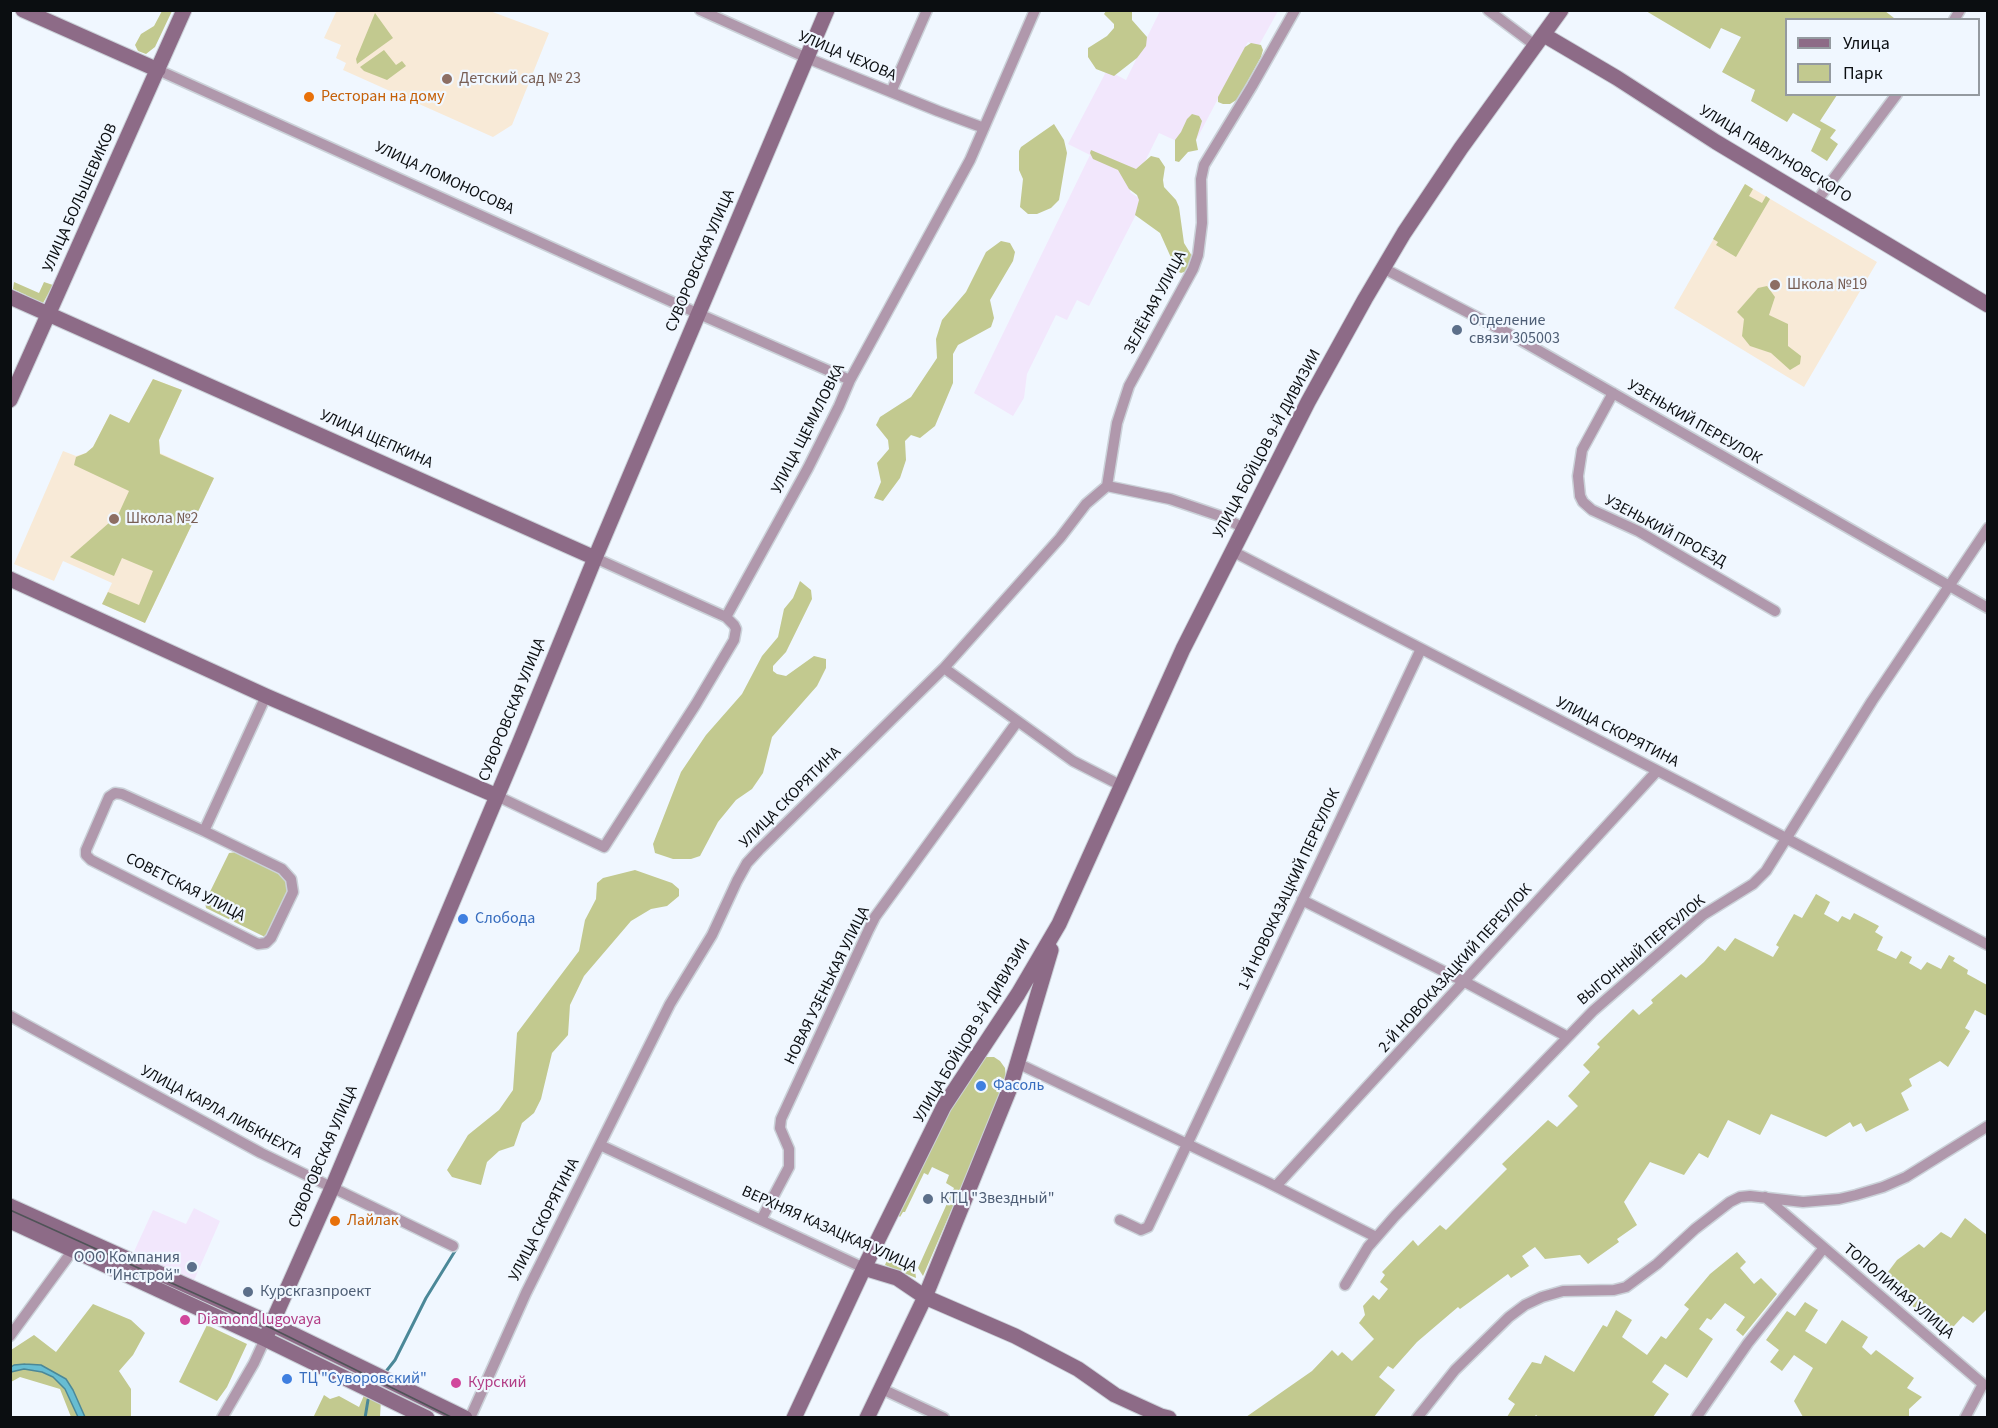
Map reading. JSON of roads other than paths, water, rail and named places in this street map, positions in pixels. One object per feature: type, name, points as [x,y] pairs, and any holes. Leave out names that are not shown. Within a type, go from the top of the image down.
[{"type":"street","name":"УЛИЦА ЛОМОНОСОВА","points":[[23,10],[850,380]]},
{"type":"street","name":"УЛИЦА БОЛЬШЕВИКОВ","points":[[10,400],[184,10]]},
{"type":"street","name":"УЛИЦА ЧЕХОВА","points":[[700,10],[807,58],[984,128]]},
{"type":"street","name":"СУВОРОВСКАЯ УЛИЦА","points":[[222,1418],[254,1363],[332,1188],[827,10]]},
{"type":"street","points":[[891,92],[927,10]]},
{"type":"street","name":"УЛИЦА ЩЕМИЛОВКА","points":[[726,617],[808,468],[850,380],[970,160],[1035,10]]},
{"type":"street","name":"ЗЕЛЁНАЯ УЛИЦА","points":[[1107,486],[1117,423],[1129,386],[1193,269],[1198,255],[1202,223],[1201,179],[1204,165],[1252,86],[1294,10]]},
{"type":"street","name":"УЛИЦА ПАВЛУНОВСКОГО","points":[[1488,10],[1540,40],[1617,78],[1716,142],[1988,305]]},
{"type":"street","name":"УЛИЦА БОЙЦОВ 9-Й ДИВИЗИИ","points":[[794,1418],[864,1268],[944,1106],[1018,994],[1059,924],[1184,649],[1308,402],[1383,268],[1461,148],[1561,10]]},
{"type":"street","points":[[1816,202],[1896,96]]},
{"type":"street","name":"УЗЕНЬКИЙ ПЕРЕУЛОК","points":[[1383,268],[1515,337],[1988,608]]},
{"type":"street","name":"УЛИЦА ЩЕПКИНА","points":[[10,297],[726,617]]},
{"type":"street","name":"УЗЕНЬКИЙ ПРОЕЗД","points":[[1613,393],[1582,450],[1578,476],[1580,496],[1583,502],[1592,510],[1638,531],[1775,611]]},
{"type":"street","points":[[1107,486],[1170,499],[1220,516],[1244,528]]},
{"type":"street","name":"УЛИЦА СКОРЯТИНА","points":[[470,1418],[515,1314],[670,1004],[712,935],[747,863],[944,668],[1060,538],[1086,504],[1107,486]]},
{"type":"street","name":"ВЫГОННЫЙ ПЕРЕУЛОК","points":[[1345,1286],[1376,1237],[1593,1011],[1703,915],[1760,879],[1872,701],[1988,528]]},
{"type":"street","name":"УЛИЦА СКОРЯТИНА","points":[[1232,551],[1988,945]]},
{"type":"street","points":[[10,579],[266,696],[497,796],[604,847],[696,704],[734,640],[736,635],[734,625],[726,617]]},
{"type":"street","name":"1-Й НОВОКАЗАЦКИЙ ПЕРЕУЛОК","points":[[1120,1220],[1142,1230],[1148,1227],[1421,649]]},
{"type":"street","points":[[944,668],[1073,761],[1122,786]]},
{"type":"street","points":[[204,831],[266,696]]},
{"type":"street","name":"НОВАЯ УЗЕНЬКАЯ УЛИЦА","points":[[761,1220],[789,1167],[789,1149],[780,1128],[781,1119],[869,928],[1017,722]]},
{"type":"street","name":"2-Й НОВОКАЗАЦКИЙ ПЕРЕУЛОК","points":[[1276,1186],[1657,771]]},
{"type":"street","name":"СОВЕТСКАЯ УЛИЦА","points":[[115,793],[122,794],[204,831],[282,869],[291,879],[293,892],[271,938],[266,943],[258,944],[90,860],[86,855],[96,823],[109,797],[115,793]]},
{"type":"street","points":[[1302,900],[1568,1036]]},
{"type":"street","name":"УЛИЦА БОЙЦОВ 9-Й ДИВИЗИИ","points":[[867,1418],[925,1297],[1010,1088],[1059,924]]},
{"type":"street","name":"УЛИЦА КАРЛА ЛИБКНЕХТА","points":[[10,1016],[261,1153],[453,1246]]},
{"type":"street","points":[[1017,1063],[1276,1186],[1376,1237]]},
{"type":"street","points":[[1417,1418],[1455,1370],[1509,1317],[1525,1305],[1542,1297],[1563,1292],[1614,1290],[1626,1287],[1658,1264],[1695,1229],[1730,1202],[1750,1196],[1803,1202],[1856,1195],[1883,1187],[1929,1164],[1988,1126]]},
{"type":"street","name":"ВЕРХНЯЯ КАЗАЦКАЯ УЛИЦА","points":[[600,1145],[864,1268],[897,1278],[925,1297],[1015,1336],[1078,1369],[1115,1395],[1169,1418]]},
{"type":"street","name":"ТОПОЛИНАЯ УЛИЦА","points":[[1764,1197],[1823,1249],[1985,1382],[1965,1418]]},
{"type":"street","points":[[10,1206],[272,1324],[465,1418]]},
{"type":"street","points":[[10,1221],[265,1339],[427,1418]]},
{"type":"street","points":[[1696,1418],[1748,1343],[1823,1249]]},
{"type":"street","points":[[10,1336],[73,1250]]},
{"type":"street","points":[[882,1389],[944,1418]]},
{"type":"water","points":[[14,1365],[41,1365],[66,1379],[85,1417],[78,1417],[65,1389],[53,1377],[42,1372],[24,1369],[11,1372],[11,1367]]},
{"type":"waterway","points":[[384,1374],[395,1360],[426,1298],[455,1251]]},
{"type":"waterway","points":[[365,1418],[368,1400]]},
{"type":"tram line","points":[[10,1210],[271,1328],[453,1418]]},
{"type":"place","name":"Детский сад № 23","points":[[447,79]]},
{"type":"place","name":"Ресторан на дому","points":[[309,97]]},
{"type":"place","name":"Школа №19","points":[[1775,285]]},
{"type":"place","name":"Отделение связи 305003","points":[[1457,330]]},
{"type":"place","name":"Школа №2","points":[[114,519]]},
{"type":"place","name":"Слобода","points":[[463,919]]},
{"type":"place","name":"Фасоль","points":[[981,1086]]},
{"type":"place","name":"КТЦ \"Звездный\"","points":[[928,1199]]},
{"type":"place","name":"Лайлак","points":[[335,1221]]},
{"type":"place","name":"ООО Компания \"Инстрой\"","points":[[192,1267]]},
{"type":"place","name":"Курскгазпроект","points":[[248,1292]]},
{"type":"place","name":"Diamond lugovaya","points":[[185,1320]]},
{"type":"place","name":"ТЦ \"Суворовский\"","points":[[287,1379]]},
{"type":"place","name":"Курский","points":[[456,1383]]}]
